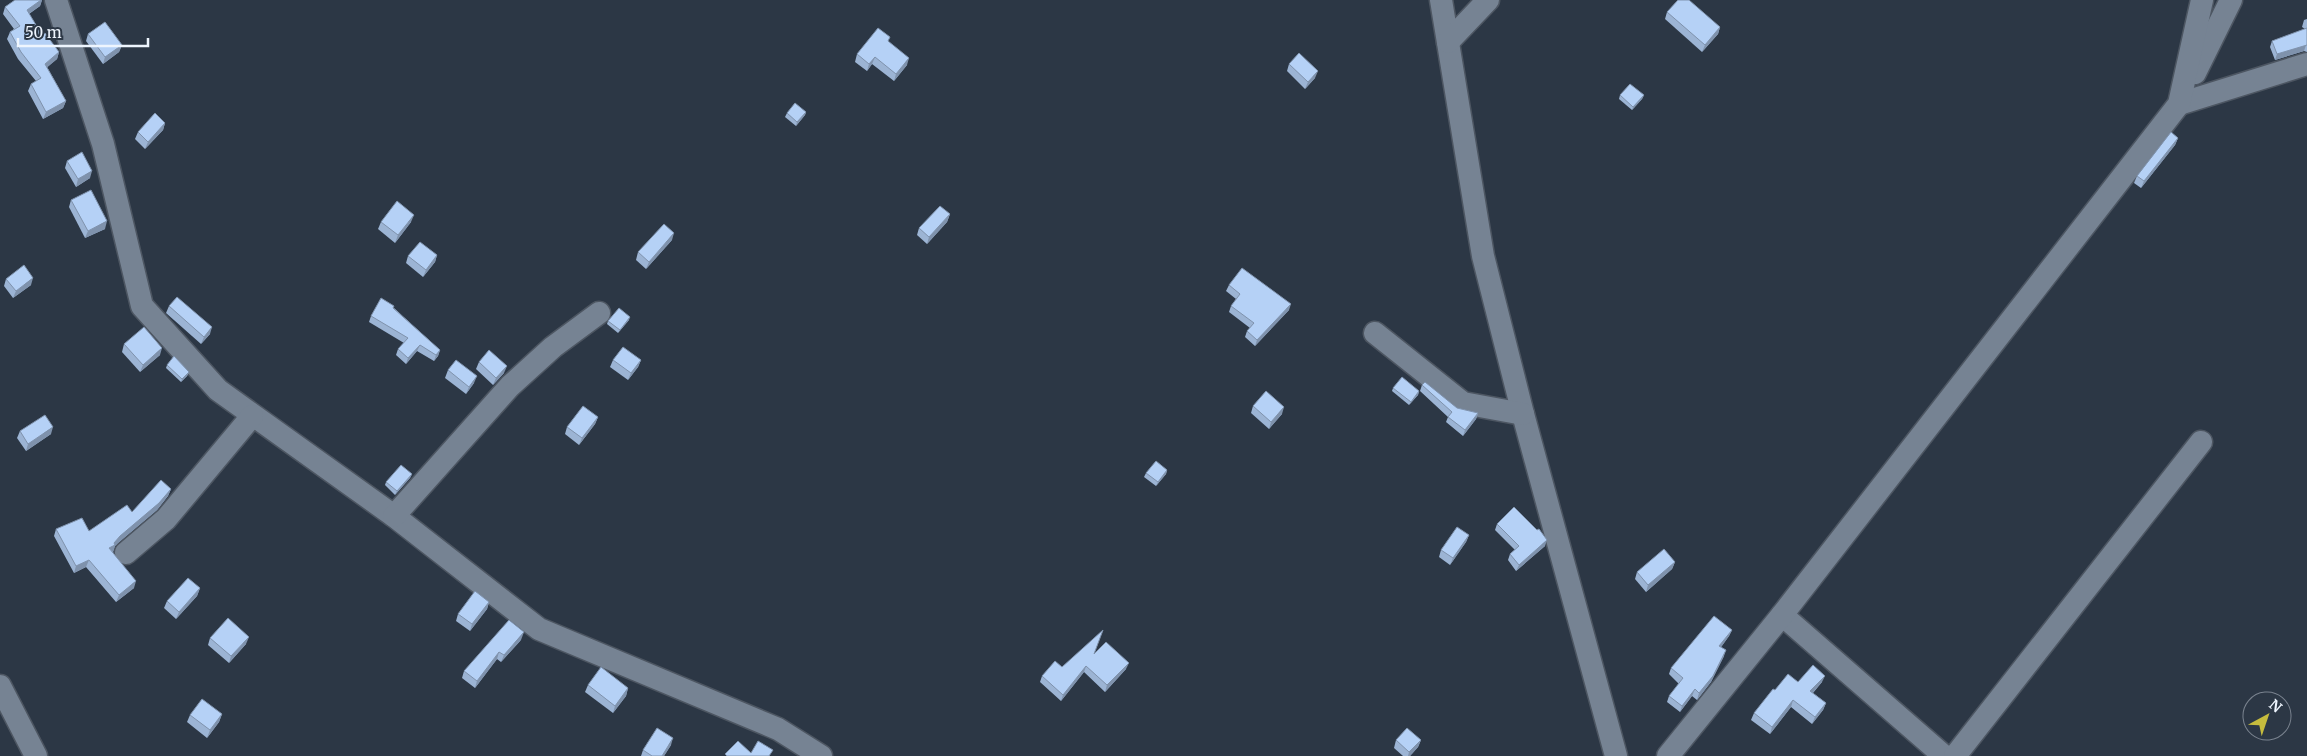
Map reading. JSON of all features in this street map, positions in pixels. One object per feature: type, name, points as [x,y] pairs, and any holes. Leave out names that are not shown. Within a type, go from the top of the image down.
[{"type":"street","points":[[56,0],[103,144],[142,306],[218,390],[394,516],[539,629],[778,729],[821,756]]},
{"type":"street","points":[[1441,0],[1483,256],[1523,414],[1616,756]]},
{"type":"street","points":[[1448,42],[1488,0]]},
{"type":"street","points":[[2179,104],[2202,0]]},
{"type":"street","points":[[1668,756],[1782,615],[2179,104],[2231,0]]},
{"type":"street","points":[[2179,104],[2307,64]]},
{"type":"street","points":[[394,516],[510,386],[553,347],[599,313]]},
{"type":"street","points":[[1375,333],[1463,403],[1523,414]]},
{"type":"street","points":[[126,553],[166,519],[252,416]]},
{"type":"street","points":[[1956,756],[2201,442]]},
{"type":"street","points":[[1782,615],[1944,756]]},
{"type":"street","points":[[0,686],[36,756]]},
{"type":"building","points":[[15,0],[41,0],[27,10],[42,35],[45,33],[59,52],[45,64],[66,101],[46,112],[31,84],[41,78],[21,52],[10,32],[20,26],[5,7]]},
{"type":"building","points":[[1678,0],[1689,0],[1720,27],[1705,45],[1667,12]]},
{"type":"building","points":[[105,22],[122,45],[105,57],[88,34]]},
{"type":"building","points":[[878,28],[890,37],[888,41],[909,58],[896,74],[875,57],[869,64],[857,54]]},
{"type":"building","points":[[2307,28],[2307,45],[2277,54],[2272,41]]},
{"type":"building","points":[[1299,53],[1318,71],[1308,82],[1289,64]]},
{"type":"building","points":[[1630,84],[1644,95],[1633,107],[1620,95]]},
{"type":"building","points":[[795,103],[806,112],[797,122],[787,113]]},
{"type":"building","points":[[155,113],[165,123],[148,142],[138,132]]},
{"type":"building","points":[[2171,132],[2178,138],[2144,181],[2137,176]]},
{"type":"building","points":[[82,152],[92,171],[78,179],[67,161]]},
{"type":"building","points":[[91,190],[107,221],[88,231],[71,200]]},
{"type":"building","points":[[397,201],[414,215],[398,235],[381,222]]},
{"type":"building","points":[[940,206],[950,214],[929,237],[919,228]]},
{"type":"building","points":[[664,224],[674,233],[649,262],[638,252]]},
{"type":"building","points":[[420,242],[437,255],[426,270],[408,256]]},
{"type":"building","points":[[24,265],[33,278],[16,291],[6,279]]},
{"type":"building","points":[[1242,268],[1291,304],[1257,340],[1247,331],[1254,323],[1231,306],[1240,294],[1229,285]]},
{"type":"building","points":[[177,297],[212,327],[204,337],[169,306]]},
{"type":"building","points":[[381,298],[394,306],[393,308],[440,350],[436,355],[420,345],[408,358],[398,349],[408,338],[371,316]]},
{"type":"building","points":[[619,308],[630,317],[620,330],[608,321]]},
{"type":"building","points":[[144,327],[162,348],[143,365],[124,344]]},
{"type":"building","points":[[623,347],[641,360],[631,373],[613,360]]},
{"type":"building","points":[[489,350],[507,366],[496,378],[479,362]]},
{"type":"building","points":[[174,356],[189,372],[182,379],[167,365]]},
{"type":"building","points":[[456,360],[477,376],[469,387],[448,370]]},
{"type":"building","points":[[1402,377],[1419,391],[1411,402],[1393,388]]},
{"type":"building","points":[[1425,382],[1457,408],[1478,413],[1465,430],[1448,417],[1452,412],[1422,385]]},
{"type":"building","points":[[1266,391],[1284,407],[1271,422],[1253,406]]},
{"type":"building","points":[[583,406],[598,417],[582,438],[567,427]]},
{"type":"building","points":[[45,415],[53,427],[28,444],[20,431]]},
{"type":"building","points":[[1156,461],[1167,470],[1158,482],[1146,473]]},
{"type":"building","points":[[401,465],[412,474],[397,491],[386,482]]},
{"type":"building","points":[[161,480],[171,489],[159,503],[120,536],[114,543],[115,545],[109,548],[136,581],[119,595],[89,560],[76,566],[56,529],[82,518],[89,531],[127,505],[132,512]]},
{"type":"building","points":[[1514,507],[1537,530],[1539,529],[1547,540],[1519,565],[1510,554],[1519,546],[1497,524]]},
{"type":"building","points":[[1457,527],[1469,535],[1453,558],[1441,550]]},
{"type":"building","points":[[1664,549],[1675,562],[1648,585],[1637,572]]},
{"type":"building","points":[[188,578],[200,588],[179,612],[167,601]]},
{"type":"building","points":[[475,591],[489,602],[472,624],[458,614]]},
{"type":"building","points":[[1714,616],[1732,630],[1719,646],[1726,650],[1713,676],[1699,693],[1695,689],[1682,706],[1669,696],[1683,678],[1671,668]]},
{"type":"building","points":[[228,618],[249,637],[231,656],[210,638]]},
{"type":"building","points":[[509,620],[524,632],[504,655],[499,652],[477,681],[464,671]]},
{"type":"building","points":[[1103,630],[1094,654],[1106,642],[1129,663],[1107,685],[1086,666],[1063,695],[1042,676],[1055,661],[1062,667]]},
{"type":"building","points":[[1813,665],[1825,676],[1810,691],[1826,703],[1815,717],[1793,700],[1772,727],[1754,713],[1788,674],[1798,682]]},
{"type":"building","points":[[601,667],[628,688],[615,706],[588,685]]},
{"type":"building","points":[[202,699],[222,714],[210,730],[190,715]]},
{"type":"building","points":[[657,728],[673,738],[662,756],[652,756],[643,750]]},
{"type":"building","points":[[1407,728],[1421,740],[1409,752],[1396,740]]},
{"type":"building","points":[[738,741],[751,753],[758,741],[773,750],[769,756],[727,756],[725,754]]}]
